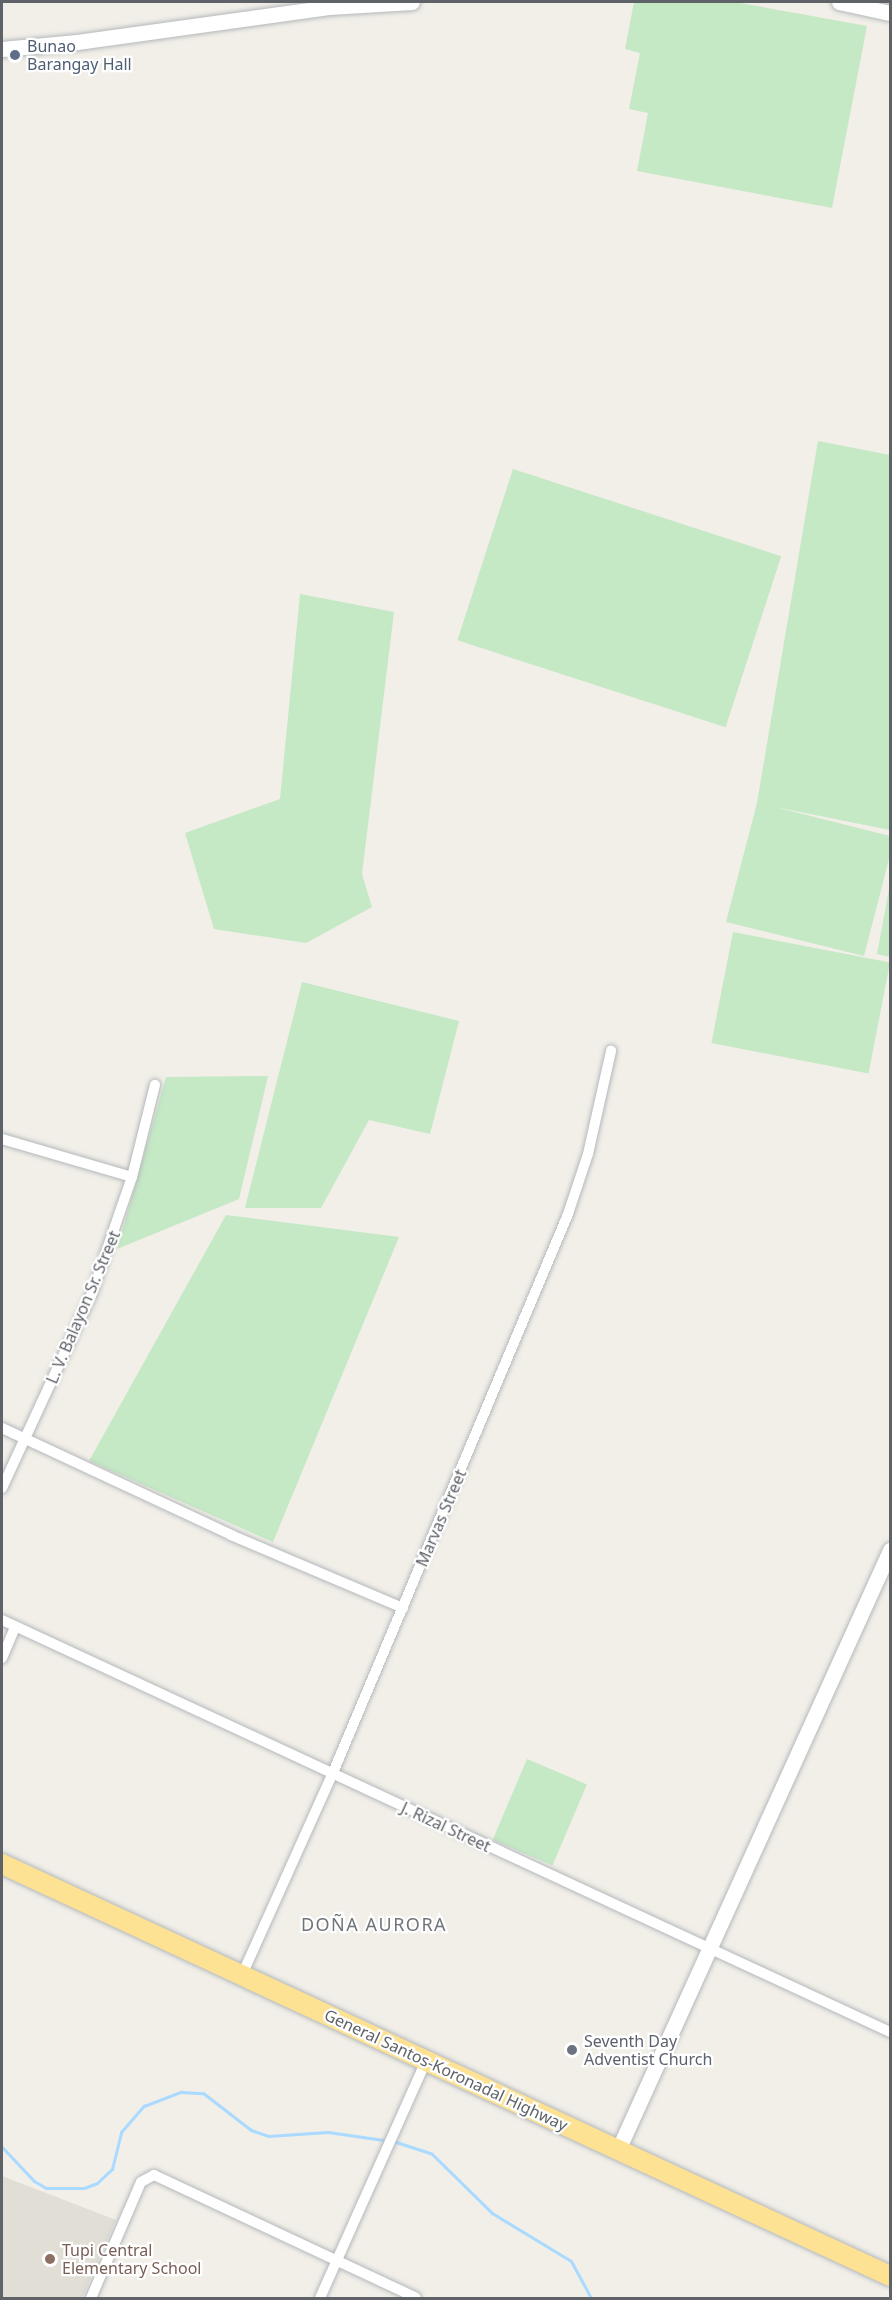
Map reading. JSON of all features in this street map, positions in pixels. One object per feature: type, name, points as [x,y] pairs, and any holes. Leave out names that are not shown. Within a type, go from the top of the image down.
[{"type":"highway","name":"General Santos-Koronadal Highway","points":[[2,1863],[618,2150],[889,2272]]},
{"type":"street","points":[[2,49],[77,42],[330,4],[412,2]]},
{"type":"street","points":[[838,2],[891,13]]},
{"type":"street","name":"Marvas Street","points":[[242,1975],[332,1775],[579,1185],[610,1051]]},
{"type":"street","name":"L. V. Balayon Sr. Street","points":[[2,1488],[92,1293],[132,1177],[154,1085]]},
{"type":"street","points":[[2,1139],[132,1177]]},
{"type":"street","points":[[2,1428],[231,1536],[403,1608]]},
{"type":"street","points":[[618,2150],[891,1550]]},
{"type":"street","name":"J. Rizal Street","points":[[2,1620],[332,1775],[891,2032]]},
{"type":"street","points":[[2,1658],[15,1627]]},
{"type":"street","points":[[320,2298],[426,2061]]},
{"type":"street","points":[[91,2298],[141,2182],[154,2175],[416,2298]]},
{"type":"shaded area","name":"Tupi Central Elementary School","points":[[2,2176],[116,2220],[82,2298],[2,2298]]},
{"type":"green space","points":[[634,2],[735,2],[867,26],[832,208],[637,171],[648,113],[629,109],[640,53],[625,49]]},
{"type":"green space","points":[[818,441],[890,455],[890,830],[775,807],[890,836],[890,855],[864,956],[726,922],[757,803]]},
{"type":"green space","points":[[513,469],[781,556],[726,727],[457,640]]},
{"type":"green space","points":[[300,594],[394,612],[362,874],[372,907],[306,943],[214,929],[185,833],[280,799]]},
{"type":"green space","points":[[890,884],[890,957],[877,954]]},
{"type":"green space","points":[[733,932],[890,963],[868,1073],[711,1043]]},
{"type":"green space","points":[[302,982],[459,1021],[430,1134],[369,1120],[321,1208],[245,1208]]},
{"type":"green space","points":[[268,1076],[239,1199],[117,1249],[166,1077]]},
{"type":"green space","points":[[226,1215],[399,1237],[273,1542],[89,1461]]},
{"type":"green space","points":[[527,1759],[587,1784],[552,1865],[493,1840]]},
{"type":"waterway","points":[[2,2147],[34,2181],[46,2188],[84,2188],[97,2183],[112,2169],[121,2132],[144,2106],[181,2092],[203,2093],[251,2130],[268,2136],[328,2132],[383,2140]]},
{"type":"waterway","points":[[396,2142],[432,2154],[492,2213],[571,2261],[591,2298]]},
{"type":"place","name":"Bunao Barangay Hall","points":[[15,55]]},
{"type":"place","name":"Seventh Day Adventist Church","points":[[572,2050]]},
{"type":"place","name":"Tupi Central Elementary School","points":[[50,2259]]},
{"type":"district","name":"DOÑA AURORA","points":[[374,1924]]}]
